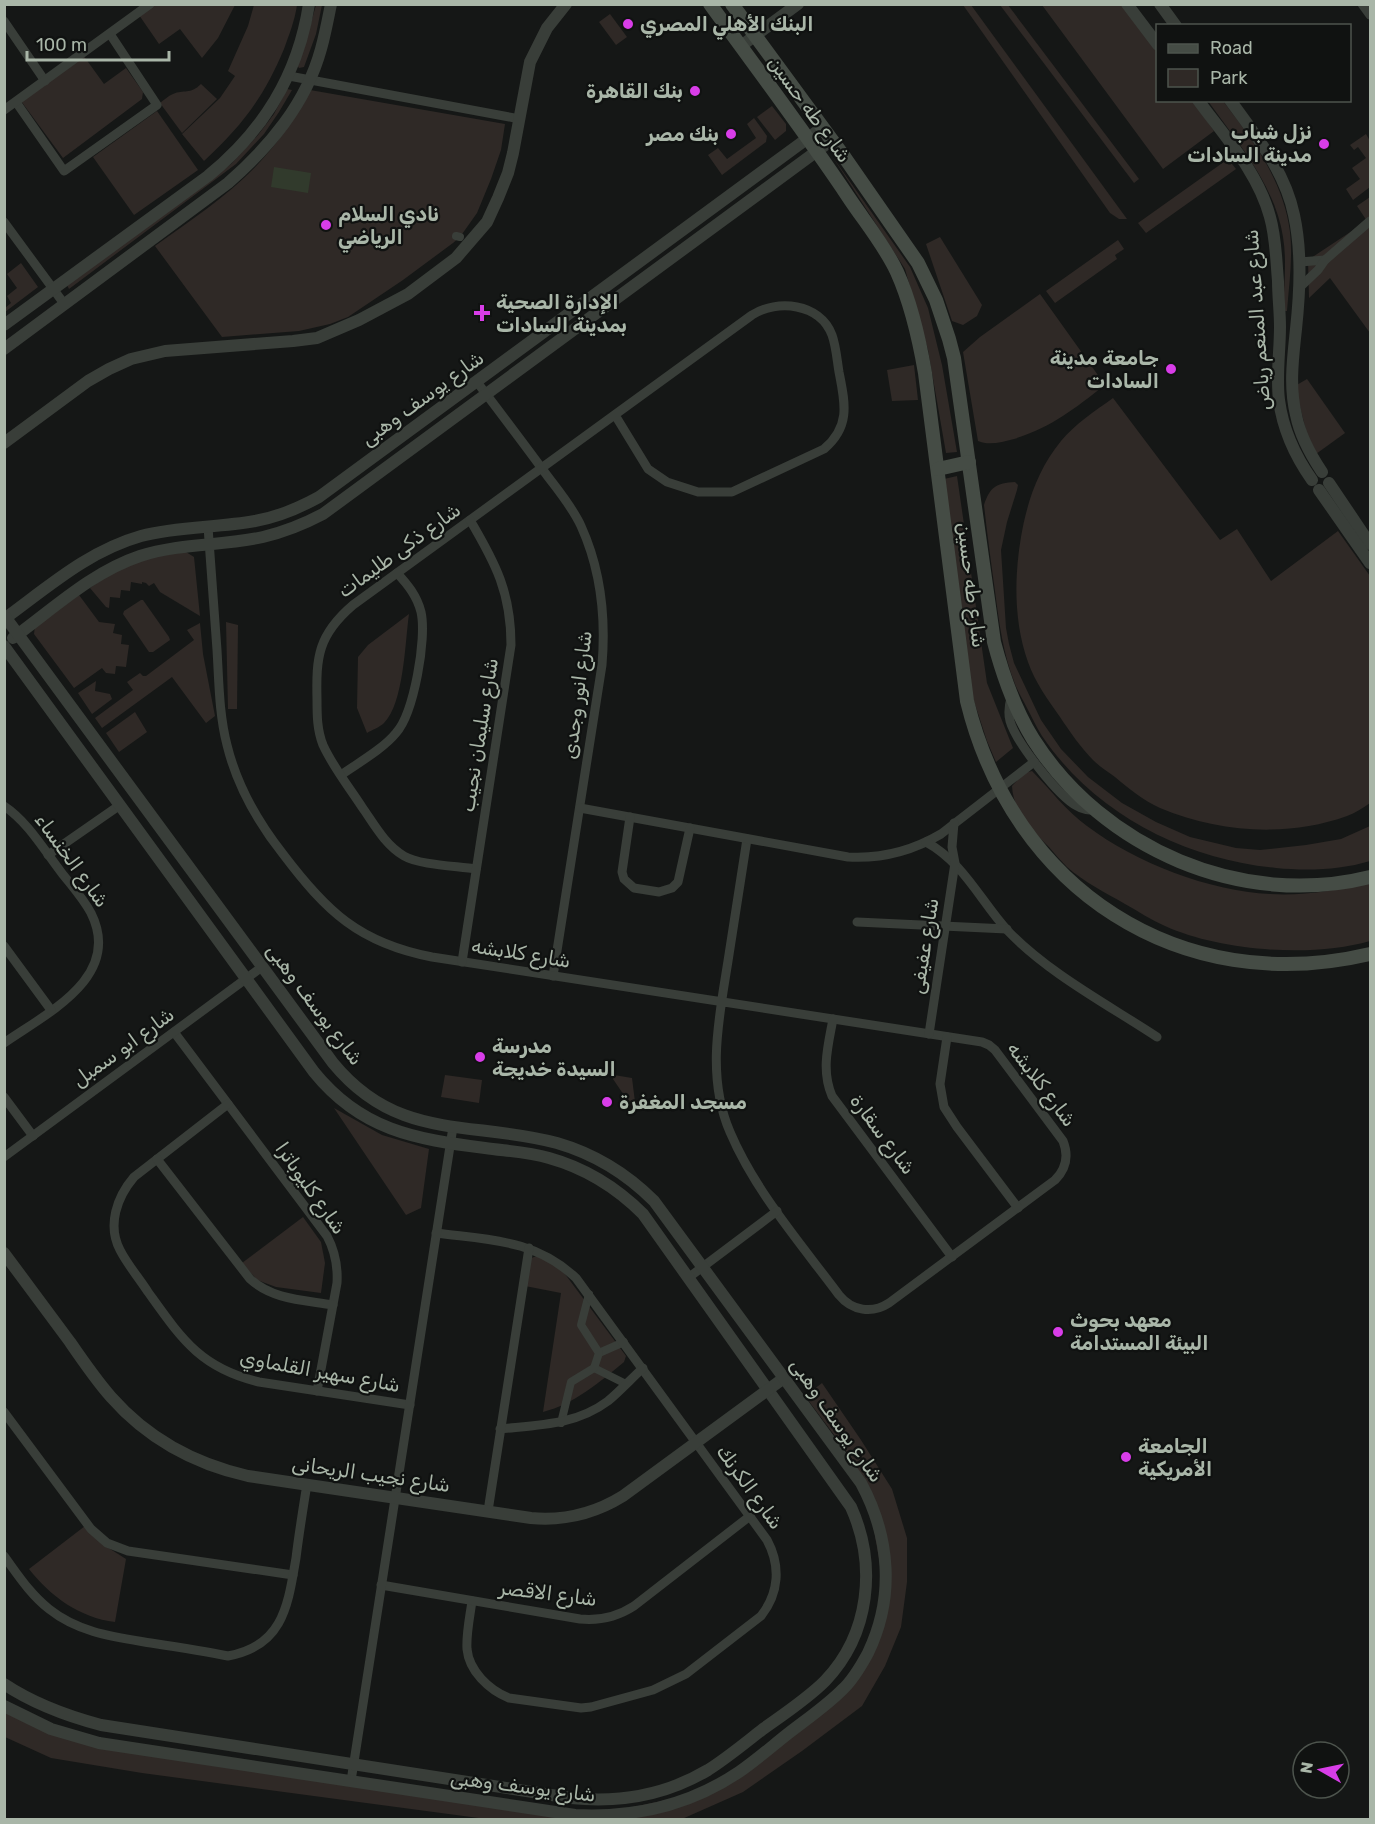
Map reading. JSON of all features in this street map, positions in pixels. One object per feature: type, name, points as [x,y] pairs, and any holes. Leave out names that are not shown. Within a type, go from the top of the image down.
[{"type":"main road","name":"شارع طه حسين","points":[[710,4],[817,151],[883,248],[903,287],[915,323],[922,356],[967,701],[979,743],[999,789],[1018,822],[1061,873],[1095,901],[1152,935],[1194,951],[1282,965],[1326,963],[1371,954]]},
{"type":"main road","name":"شارع طه حسين","points":[[732,4],[906,245],[923,272],[936,300],[954,358],[994,642],[1011,698],[1045,756],[1072,788],[1095,810],[1119,829],[1175,860],[1215,874],[1258,883],[1301,885],[1344,882],[1371,877]]},
{"type":"main road","points":[[938,469],[969,462]]},
{"type":"street","points":[[4,110],[150,4]]},
{"type":"street","points":[[4,325],[222,164],[236,151],[261,122],[289,76],[302,40],[309,4]]},
{"type":"street","points":[[4,349],[228,183],[257,158],[286,122],[309,80],[321,50],[331,4]]},
{"type":"street","points":[[4,443],[88,381],[131,359],[165,351],[317,338],[359,320],[408,294],[456,258],[487,222],[508,174],[530,62],[547,28],[566,4]]},
{"type":"street","points":[[741,46],[798,4]]},
{"type":"street","points":[[1127,4],[1156,42]]},
{"type":"street","points":[[1160,4],[1175,24]]},
{"type":"street","points":[[1362,4],[1371,15]]},
{"type":"street","points":[[4,21],[45,81]]},
{"type":"street","points":[[16,102],[64,171],[157,105],[110,34]]},
{"type":"street","points":[[289,76],[520,119]]},
{"type":"street","name":"شارع عبد المنعم رياض","points":[[1200,102],[1243,160],[1255,180],[1272,225],[1276,249],[1280,325],[1278,388],[1281,412],[1294,451],[1371,544]]},
{"type":"street","name":"شارع عبد المنعم رياض","points":[[1231,102],[1266,150],[1282,180],[1294,213],[1300,262],[1292,375],[1296,417],[1320,481],[1371,563]]},
{"type":"street","name":"شارع يوسف وهبى","points":[[4,1706],[68,1735],[99,1743],[575,1815],[610,1816],[645,1812],[694,1796],[726,1781],[842,1691],[865,1658],[881,1618],[886,1579],[883,1541],[874,1511],[861,1483],[654,1201],[606,1164],[574,1149],[549,1142],[429,1123],[400,1114],[359,1091],[333,1063],[5,619],[69,571],[112,546],[158,532],[256,521],[283,514],[330,490],[823,127]]},
{"type":"street","name":"شارع يوسف وهبى","points":[[4,1684],[29,1699],[62,1714],[101,1725],[571,1798],[604,1800],[636,1797],[681,1783],[708,1769],[816,1689],[843,1657],[861,1618],[867,1576],[861,1533],[851,1506],[642,1214],[619,1192],[592,1175],[563,1162],[532,1154],[450,1144],[394,1131],[366,1117],[342,1100],[314,1072],[4,645],[112,568],[153,552],[278,533],[323,514],[832,140]]},
{"type":"street","points":[[1298,289],[1325,260],[1371,221]]},
{"type":"street","points":[[4,222],[65,304]]},
{"type":"street","points":[[1300,262],[1325,260]]},
{"type":"street","name":"شارع ذكى طليمات","points":[[476,869],[417,861],[402,855],[379,832],[340,775],[324,746],[318,728],[316,668],[324,641],[336,621],[353,605],[752,315],[764,308],[786,305],[802,308],[822,321],[832,335],[845,408],[835,438],[824,449],[732,492],[710,493],[688,490],[658,477],[648,469],[615,415]]},
{"type":"street","points":[[1280,325],[1297,326]]},
{"type":"street","name":"شارع انور وجدى","points":[[477,382],[572,509],[594,561],[602,598],[604,632],[602,665],[553,976]]},
{"type":"street","name":"شارع سليمان نجيب","points":[[462,962],[510,660],[511,630],[507,599],[497,568],[470,520]]},
{"type":"street","name":"شارع كلابشه","points":[[208,527],[223,729],[236,775],[256,817],[307,886],[327,908],[351,926],[376,940],[402,950],[462,962],[982,1042],[989,1045],[1060,1136],[1065,1147],[1066,1159],[1062,1171],[1055,1180],[1018,1208]]},
{"type":"street","points":[[340,775],[391,739],[403,724],[410,706],[422,644],[423,624],[416,597],[397,573]]},
{"type":"street","points":[[1011,698],[1010,721],[1034,762],[1073,804],[1083,809],[1095,810]]},
{"type":"street","points":[[580,808],[860,858],[897,853],[926,842],[954,824],[1034,762]]},
{"type":"street","points":[[48,855],[120,805]]},
{"type":"street","name":"شارع الخنساء","points":[[4,806],[20,819],[87,906],[98,938],[96,957],[90,975],[78,990],[4,1043]]},
{"type":"street","points":[[630,817],[622,872],[628,884],[642,890],[666,891],[678,882],[690,828]]},
{"type":"street","name":"شارع عفيفى","points":[[928,1034],[955,863],[952,847],[954,824]]},
{"type":"street","points":[[747,839],[715,1051],[716,1077],[721,1104],[729,1131],[747,1168],[839,1295],[848,1304],[859,1309],[872,1310],[884,1307],[1018,1208],[944,1107],[940,1084],[946,1037]]},
{"type":"street","points":[[926,842],[955,863],[1007,929],[1039,958],[1157,1037]]},
{"type":"street","points":[[857,922],[1007,929]]},
{"type":"street","points":[[4,946],[51,1010]]},
{"type":"street","name":"شارع ابو سمبل","points":[[4,1157],[262,967]]},
{"type":"street","name":"شارع سقارة","points":[[832,1019],[825,1069],[832,1096],[952,1257]]},
{"type":"street","name":"شارع كليوباترا","points":[[174,1032],[331,1244],[338,1275],[318,1391]]},
{"type":"street","points":[[4,1097],[33,1136]]},
{"type":"street","name":"شارع سهير القلماوي","points":[[228,1104],[134,1177],[123,1191],[115,1215],[115,1233],[120,1250],[178,1334],[196,1352],[227,1372],[259,1382],[410,1405]]},
{"type":"street","points":[[351,1781],[453,1127]]},
{"type":"street","points":[[157,1159],[257,1286],[279,1296],[333,1305]]},
{"type":"street","points":[[688,1278],[777,1211]]},
{"type":"street","name":"شارع الكرنك","points":[[436,1233],[516,1244],[529,1248],[559,1263],[576,1278],[750,1516],[771,1548],[777,1573],[774,1592],[767,1609],[754,1622],[686,1674],[641,1694],[591,1707],[580,1708],[509,1698],[501,1695],[481,1678],[468,1656],[471,1601]]},
{"type":"street","points":[[488,1511],[529,1248]]},
{"type":"street","name":"شارع نجيب الريحانى","points":[[4,1253],[8,1267],[122,1409],[146,1430],[177,1450],[210,1465],[248,1476],[543,1519],[568,1517],[592,1512],[623,1496],[784,1378]]},
{"type":"street","points":[[589,1294],[581,1325],[599,1353]]},
{"type":"street","points":[[561,1423],[571,1382],[594,1368],[599,1353],[624,1342]]},
{"type":"street","points":[[594,1368],[626,1384]]},
{"type":"street","points":[[500,1429],[561,1423],[589,1413],[608,1401],[643,1368]]},
{"type":"street","points":[[4,1412],[91,1529],[107,1543],[128,1551],[293,1575]]},
{"type":"street","points":[[4,1556],[25,1585],[41,1602],[59,1616],[83,1629],[109,1636],[228,1656],[240,1654],[255,1646],[276,1629],[281,1621],[288,1603],[307,1484]]},
{"type":"street","name":"شارع الاقصر","points":[[381,1585],[589,1620],[615,1616],[634,1606],[750,1516]]},
{"type":"street","points":[[19,1714],[29,1699]]},
{"type":"green space","points":[[153,5],[235,5],[218,38],[202,58],[180,29],[159,44],[139,15]]},
{"type":"green space","points":[[254,5],[297,5],[284,49],[260,96],[241,123],[204,161],[182,134],[220,98],[235,76],[228,71],[248,26]]},
{"type":"green space","points":[[316,5],[322,5],[316,34],[304,67],[299,68],[297,65]]},
{"type":"green space","points":[[963,5],[971,5],[1127,219],[1119,219],[1110,213]]},
{"type":"green space","points":[[1000,5],[1008,5],[1139,179],[1134,183]]},
{"type":"green space","points":[[1042,5],[1122,5],[1156,51],[1156,102],[1194,102],[1214,131],[1163,169]]},
{"type":"green space","points":[[610,14],[627,37],[616,45],[599,22]]},
{"type":"green space","points":[[83,55],[104,84],[126,68],[143,92],[142,99],[63,158],[21,101]]},
{"type":"green space","points":[[201,84],[217,99],[182,133],[160,103],[171,95],[194,90]]},
{"type":"green space","points":[[287,89],[292,90],[279,112],[264,134],[236,164],[69,289],[67,285],[231,164],[274,114]]},
{"type":"green space","name":"نادي السلام الرياضي","points":[[310,90],[505,124],[501,150],[491,179],[477,213],[460,237],[403,280],[348,317],[299,331],[222,337],[155,246],[213,204],[254,168],[290,124]]},
{"type":"green space","points":[[1209,102],[1224,102],[1266,162],[1281,196],[1287,214],[1291,242],[1287,311],[1283,311],[1285,265],[1279,218],[1263,182]]},
{"type":"green space","points":[[772,106],[786,124],[786,131],[775,140],[757,117]]},
{"type":"green space","points":[[157,111],[198,170],[134,215],[93,157]]},
{"type":"green space","points":[[754,118],[767,136],[766,142],[722,175],[708,155],[718,148],[727,159],[756,138],[747,124]]},
{"type":"green space","points":[[1366,134],[1370,141],[1370,187],[1353,200],[1346,189],[1360,179],[1352,168],[1366,158],[1358,147],[1354,150],[1350,145]]},
{"type":"green space","points":[[832,156],[910,267],[928,308],[942,365],[957,452],[946,453],[928,350],[905,269]]},
{"type":"green space","points":[[1228,159],[1236,169],[1146,233],[1138,223]]},
{"type":"green space","points":[[1370,197],[1370,333],[1330,278],[1309,298],[1308,260],[1367,221],[1357,206]]},
{"type":"green space","points":[[940,237],[982,305],[977,316],[963,325],[952,321],[926,244]]},
{"type":"green space","points":[[1118,240],[1124,249],[1115,255],[1117,259],[1055,303],[1046,291]]},
{"type":"green space","points":[[21,263],[38,287],[5,312],[5,308],[11,303],[7,296],[17,288],[7,274]]},
{"type":"green space","points":[[1040,294],[1105,385],[1073,409],[1040,429],[1000,442],[978,441],[963,352]]},
{"type":"green space","points":[[914,365],[918,400],[892,401],[887,370]]},
{"type":"green space","points":[[1307,379],[1345,433],[1316,454],[1309,443],[1295,386]]},
{"type":"green space","points":[[1113,398],[1220,540],[1237,529],[1271,581],[1338,531],[1370,576],[1370,803],[1362,809],[1324,823],[1276,829],[1252,829],[1205,822],[1160,808],[1136,794],[1093,760],[1042,691],[1023,647],[1018,616],[1017,568],[1027,511],[1040,474],[1061,441],[1079,423]]},
{"type":"green space","points":[[957,476],[987,683],[1013,748],[996,762],[971,692],[944,479]]},
{"type":"green space","points":[[1015,482],[1018,485],[1017,490],[1001,550],[1006,628],[1014,663],[1041,720],[1061,749],[1088,777],[1122,803],[1190,837],[1236,848],[1260,850],[1341,839],[1370,826],[1370,861],[1336,868],[1300,869],[1242,863],[1208,855],[1144,828],[1115,810],[1063,764],[1040,733],[1018,690],[1007,661],[1000,626],[984,505],[991,490],[995,487],[1003,483]]},
{"type":"green space","points":[[186,552],[194,557],[200,616],[160,592],[154,583],[149,586],[142,582],[142,584],[131,582],[130,591],[121,590],[120,598],[110,597],[109,608],[90,588],[114,571],[148,557]]},
{"type":"green space","points":[[79,595],[99,622],[115,624],[113,633],[122,635],[121,644],[129,645],[126,667],[116,666],[115,674],[106,673],[102,668],[74,688],[34,634],[35,626]]},
{"type":"green space","points":[[141,600],[170,640],[153,652],[149,652],[123,614]]},
{"type":"green space","points":[[409,614],[403,672],[396,701],[391,714],[384,723],[367,733],[357,708],[358,657],[368,645]]},
{"type":"green space","points":[[226,622],[238,625],[237,709],[228,709]]},
{"type":"green space","points":[[200,623],[203,654],[215,716],[206,723],[172,677],[102,728],[95,718],[133,690],[127,682],[140,673],[146,676],[194,640],[187,630]]},
{"type":"green space","points":[[96,681],[95,691],[110,694],[112,699],[92,714],[78,693]]},
{"type":"green space","points":[[135,712],[147,732],[119,752],[106,733]]},
{"type":"green space","points":[[1032,771],[1072,814],[1106,839],[1150,863],[1198,881],[1247,892],[1270,894],[1320,892],[1370,883],[1370,941],[1321,949],[1266,949],[1212,941],[1187,935],[1160,924],[1095,887],[1074,872],[1030,827],[1016,804],[1012,786],[1024,773]]},
{"type":"green space","points":[[445,1075],[482,1080],[479,1103],[441,1097]]},
{"type":"green space","points":[[614,1075],[632,1078],[636,1110],[613,1079]]},
{"type":"green space","points":[[334,1108],[382,1135],[429,1149],[421,1208],[406,1215]]},
{"type":"green space","points":[[303,1217],[321,1242],[325,1263],[321,1293],[276,1287],[257,1280],[242,1263]]},
{"type":"green space","points":[[540,1255],[562,1270],[626,1356],[624,1362],[586,1392],[565,1404],[543,1412],[561,1293],[525,1286],[531,1258]]},
{"type":"green space","points":[[822,1383],[892,1489],[907,1538],[907,1582],[901,1627],[885,1666],[862,1706],[743,1792],[682,1819],[486,1819],[142,1773],[51,1758],[5,1737],[4,1708],[69,1734],[586,1817],[694,1794],[739,1766],[827,1703],[863,1657],[885,1593],[866,1485],[852,1459],[805,1396]]},
{"type":"green space","points":[[85,1526],[107,1547],[126,1559],[115,1622],[78,1611],[56,1597],[29,1569]]},
{"type":"shaded area","points":[[274,167],[311,173],[308,193],[271,187]]},
{"type":"place","name":"البنك الأهلي المصري","points":[[628,24]]},
{"type":"place","name":"بنك القاهرة","points":[[695,91]]},
{"type":"place","name":"بنك مصر","points":[[731,134]]},
{"type":"place","name":"نزل شباب مدينة السادات","points":[[1324,144]]},
{"type":"place","name":"نادي السلام الرياضي","points":[[326,225]]},
{"type":"place","name":"الإدارة الصحية بمدينة السادات","points":[[482,313]]},
{"type":"place","name":"جامعة مدينة السادات","points":[[1171,369]]},
{"type":"place","name":"مدرسة السيدة خديجة","points":[[480,1057]]},
{"type":"place","name":"مسجد المغفرة","points":[[607,1102]]},
{"type":"place","name":"معهد بحوث البيئة المستدامة","points":[[1058,1332]]},
{"type":"place","name":"الجامعة الأمريكية","points":[[1126,1457]]}]
